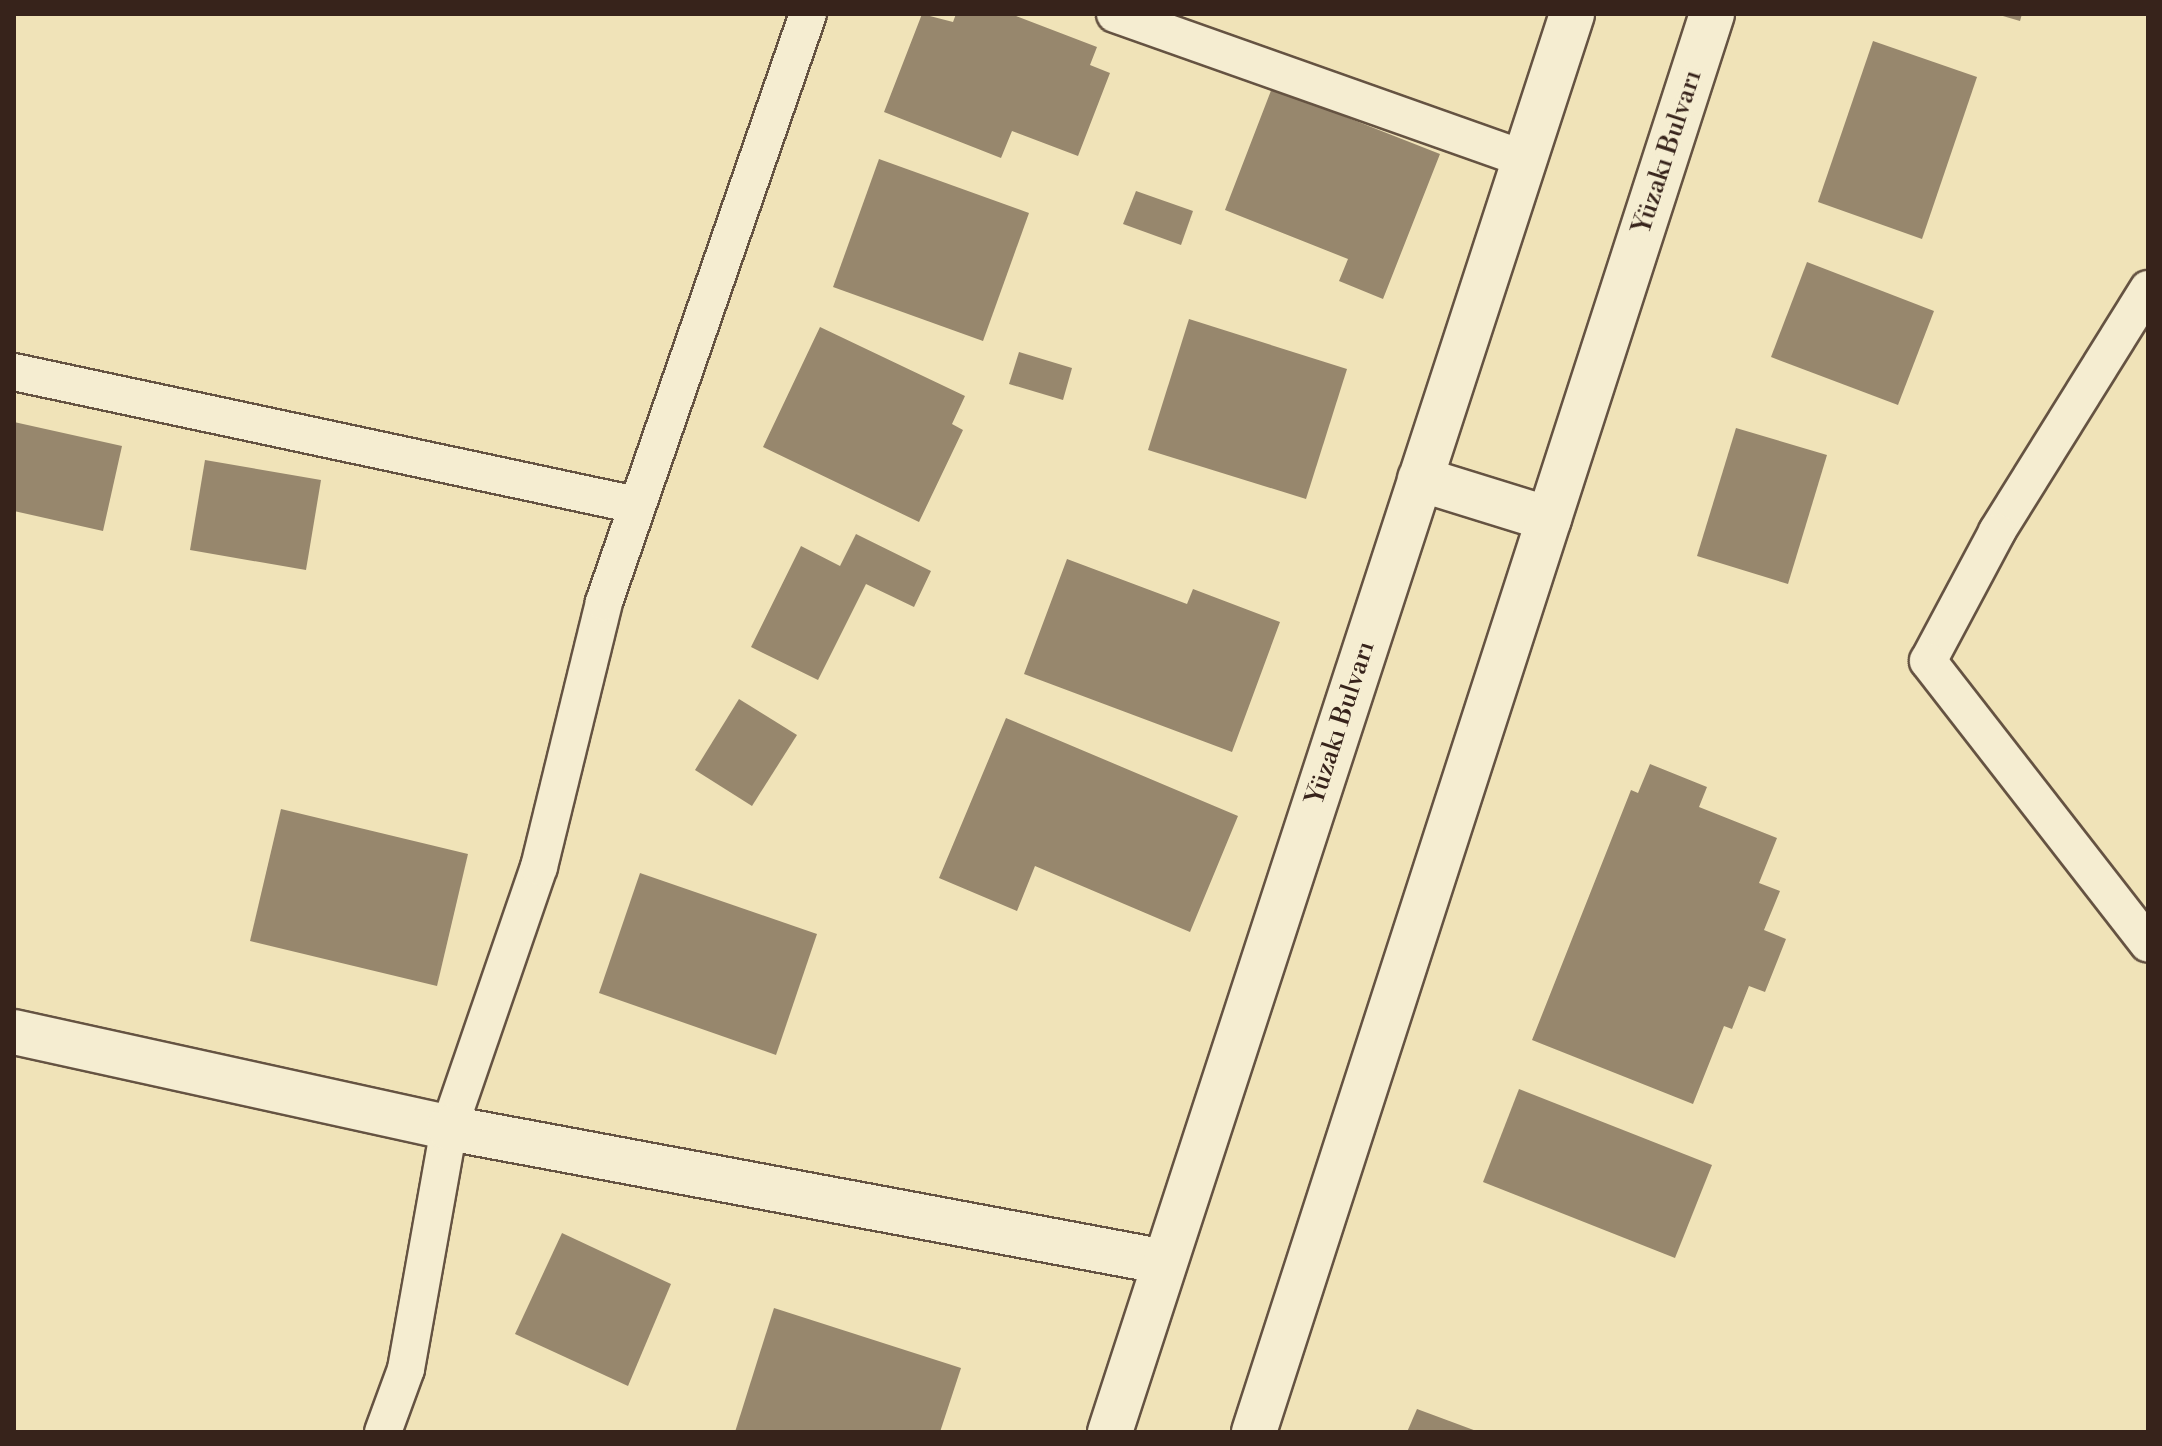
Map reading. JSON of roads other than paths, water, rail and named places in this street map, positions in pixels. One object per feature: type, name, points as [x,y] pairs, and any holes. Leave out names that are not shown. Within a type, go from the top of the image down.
[{"type":"main road","name":"Yüzakı Bulvarı","points":[[1110,1432],[1572,14]]},
{"type":"main road","name":"Yüzakı Bulvarı","points":[[1254,1432],[1712,14]]},
{"type":"main road","points":[[1420,479],[1549,519]]},
{"type":"main road","points":[[14,1032],[449,1128],[1165,1262]]},
{"type":"street","points":[[383,1432],[406,1369],[449,1128],[539,867],[604,602],[808,14]]},
{"type":"street","points":[[1115,14],[1524,159]]},
{"type":"street","points":[[2148,289],[1997,532],[1928,661],[2148,944]]},
{"type":"street","points":[[14,372],[636,505]]}]
